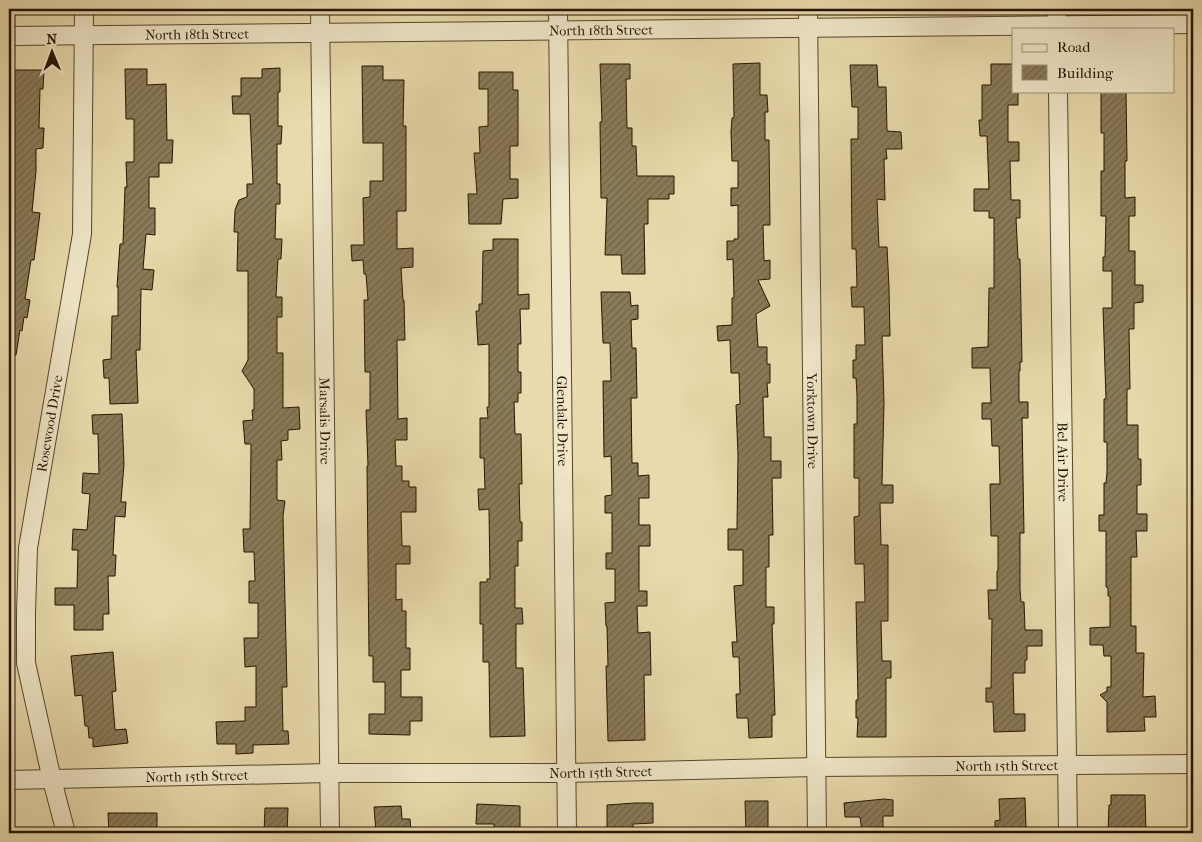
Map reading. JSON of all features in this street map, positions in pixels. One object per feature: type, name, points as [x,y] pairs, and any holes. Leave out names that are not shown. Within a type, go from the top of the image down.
[{"type":"street","name":"Rosewood Drive","points":[[66,833],[26,664],[28,548],[82,234],[84,9]]},
{"type":"street","name":"Marsalis Drive","points":[[320,9],[330,833]]},
{"type":"street","name":"Glendale Drive","points":[[558,9],[567,833]]},
{"type":"street","name":"Yorktown Drive","points":[[808,9],[817,833]]},
{"type":"street","name":"North 18th Street","points":[[9,36],[808,28],[1057,21],[1193,24]]},
{"type":"street","name":"Bel Air Drive","points":[[1058,92],[1068,833]]},
{"type":"street","name":"North 15th Street","points":[[9,780],[329,773],[567,773],[816,767],[1193,764]]},
{"type":"building","points":[[760,63],[760,95],[767,95],[768,112],[765,112],[765,140],[769,140],[770,225],[763,225],[764,261],[770,260],[770,279],[758,280],[770,306],[756,314],[758,347],[767,347],[767,364],[770,364],[770,383],[767,383],[768,397],[763,397],[764,437],[771,437],[771,461],[781,461],[781,478],[772,478],[773,535],[769,535],[769,567],[766,567],[766,607],[774,607],[774,624],[772,624],[775,715],[772,715],[772,737],[749,738],[748,718],[737,718],[736,694],[740,694],[739,657],[733,657],[732,642],[737,642],[734,586],[743,585],[743,550],[728,550],[728,529],[737,529],[738,454],[736,405],[740,404],[739,373],[731,373],[730,340],[718,341],[717,326],[732,325],[732,298],[734,298],[733,259],[727,260],[727,241],[738,239],[738,205],[731,206],[731,188],[738,188],[738,161],[732,161],[731,132],[732,118],[734,118],[733,64]]},
{"type":"building","points":[[600,64],[630,64],[630,79],[626,79],[627,128],[632,128],[632,146],[636,146],[637,176],[674,176],[674,194],[669,194],[669,199],[648,199],[648,224],[644,224],[645,274],[622,274],[621,255],[605,255],[607,198],[601,198],[600,122],[602,122]]},
{"type":"building","points":[[991,64],[1012,64],[1012,92],[1018,92],[1018,105],[1008,105],[1008,142],[1019,142],[1019,161],[1010,161],[1011,200],[1020,200],[1020,218],[1016,218],[1018,259],[1020,259],[1022,362],[1020,362],[1019,371],[1019,402],[1028,402],[1028,418],[1022,418],[1024,533],[1020,533],[1020,589],[1021,602],[1024,602],[1025,630],[1042,630],[1042,646],[1027,646],[1025,673],[1013,673],[1014,714],[1025,714],[1025,731],[994,732],[993,702],[986,702],[986,688],[991,688],[992,619],[989,619],[988,590],[997,590],[998,571],[998,536],[991,536],[990,484],[1000,484],[999,446],[992,446],[991,419],[982,419],[982,403],[991,403],[990,368],[972,368],[972,348],[988,347],[989,288],[994,288],[994,218],[989,218],[989,211],[974,211],[974,189],[989,189],[987,136],[980,136],[979,120],[982,120],[982,85],[991,85]]},
{"type":"building","points":[[850,65],[877,65],[878,87],[886,87],[887,131],[901,132],[902,149],[886,149],[887,159],[884,159],[885,200],[877,199],[879,247],[887,247],[890,336],[882,336],[884,403],[882,485],[893,485],[893,503],[880,503],[881,545],[888,545],[888,621],[881,621],[882,661],[891,661],[891,678],[886,678],[886,737],[857,737],[856,602],[865,602],[864,564],[855,564],[854,517],[859,516],[859,478],[854,478],[854,424],[857,424],[857,395],[856,378],[853,378],[853,360],[856,360],[856,345],[865,345],[864,307],[852,307],[851,287],[857,287],[856,249],[852,249],[851,139],[858,139],[858,107],[852,107]]},
{"type":"building","points":[[362,66],[383,66],[383,80],[404,80],[403,126],[406,126],[406,211],[397,211],[397,249],[413,248],[413,267],[401,268],[405,340],[397,340],[398,419],[407,418],[407,440],[395,440],[396,466],[402,466],[402,481],[409,481],[409,487],[416,487],[416,512],[401,512],[402,546],[410,546],[410,564],[396,564],[396,600],[402,599],[402,611],[406,611],[406,648],[410,648],[410,670],[401,670],[401,697],[422,697],[422,721],[410,721],[410,735],[369,734],[369,714],[385,714],[385,682],[373,682],[373,656],[369,656],[366,410],[370,410],[370,372],[365,372],[364,300],[368,300],[363,260],[352,261],[351,245],[364,245],[363,198],[370,197],[370,181],[383,181],[383,143],[363,143]]},
{"type":"building","points":[[280,68],[278,126],[282,126],[281,144],[277,144],[277,184],[280,184],[280,204],[276,204],[275,239],[282,239],[281,259],[278,259],[276,297],[282,297],[282,317],[277,317],[277,353],[283,353],[283,408],[299,407],[300,429],[288,430],[288,440],[281,441],[282,460],[277,460],[277,500],[285,501],[283,516],[287,687],[282,687],[283,731],[288,731],[289,744],[253,745],[253,753],[236,754],[236,744],[217,744],[216,722],[245,721],[245,707],[256,707],[256,666],[245,667],[244,638],[258,638],[258,603],[249,603],[249,581],[255,581],[254,552],[244,552],[243,529],[250,529],[251,444],[245,444],[243,421],[253,420],[252,410],[254,410],[254,389],[242,371],[248,360],[248,271],[237,271],[238,232],[234,232],[235,210],[239,200],[247,197],[247,184],[253,184],[250,114],[233,114],[232,96],[241,96],[241,78],[262,78],[262,69]]},
{"type":"building","points":[[125,69],[147,69],[147,85],[166,84],[167,140],[173,140],[172,163],[159,163],[159,177],[149,177],[149,208],[155,208],[155,235],[146,234],[143,269],[154,270],[152,290],[141,289],[140,350],[136,350],[138,403],[110,404],[109,378],[104,378],[103,360],[111,359],[112,316],[118,316],[117,287],[120,244],[123,244],[125,187],[127,187],[126,162],[134,162],[134,119],[126,119]]},
{"type":"building","points":[[9,70],[44,70],[43,89],[40,89],[39,128],[44,128],[43,148],[36,149],[32,212],[40,213],[34,260],[31,260],[25,299],[30,300],[27,318],[24,317],[22,331],[20,330],[16,355],[9,354]]},
{"type":"building","points":[[479,72],[513,72],[513,90],[518,90],[518,146],[510,146],[510,179],[518,179],[518,198],[503,199],[501,224],[469,224],[468,194],[477,194],[474,153],[480,153],[479,127],[488,126],[488,89],[479,89]]},
{"type":"building","points":[[1101,92],[1126,92],[1127,161],[1125,161],[1125,198],[1135,197],[1135,216],[1129,216],[1129,251],[1135,251],[1135,285],[1143,285],[1143,302],[1134,303],[1134,329],[1129,329],[1130,389],[1127,389],[1127,425],[1138,425],[1138,459],[1141,459],[1141,485],[1137,485],[1137,514],[1147,514],[1147,531],[1136,531],[1137,557],[1131,557],[1131,626],[1136,626],[1136,653],[1144,653],[1143,697],[1155,696],[1156,717],[1144,717],[1145,731],[1107,732],[1107,702],[1100,695],[1107,691],[1107,687],[1111,687],[1111,656],[1104,656],[1103,645],[1090,645],[1090,628],[1110,627],[1110,596],[1108,596],[1108,588],[1106,587],[1106,531],[1099,531],[1099,515],[1104,515],[1104,483],[1106,483],[1107,473],[1107,442],[1104,442],[1104,399],[1106,399],[1103,308],[1112,308],[1112,271],[1103,271],[1106,216],[1101,216],[1101,171],[1104,171],[1104,133],[1101,133]]},
{"type":"building","points":[[493,239],[518,239],[518,295],[529,294],[529,309],[520,309],[521,344],[518,344],[518,372],[521,372],[521,393],[518,393],[518,402],[514,402],[515,434],[521,434],[522,484],[519,484],[522,541],[518,541],[518,566],[515,566],[515,608],[522,608],[523,624],[516,624],[516,668],[523,668],[525,736],[490,737],[489,662],[483,662],[483,624],[480,624],[480,582],[487,582],[487,579],[490,579],[489,509],[479,510],[478,489],[485,489],[484,458],[480,458],[480,418],[488,418],[489,344],[478,345],[476,311],[479,311],[479,304],[482,304],[483,251],[493,250]]},
{"type":"building","points":[[601,292],[630,292],[631,306],[638,305],[638,319],[631,320],[632,348],[636,348],[637,398],[631,398],[632,463],[638,463],[638,476],[649,475],[649,498],[639,498],[639,525],[650,525],[650,546],[639,546],[639,591],[647,591],[647,606],[637,606],[638,633],[650,632],[651,675],[644,675],[645,740],[608,741],[606,666],[608,666],[605,603],[615,602],[615,569],[606,569],[606,553],[612,553],[612,513],[605,513],[605,496],[612,495],[611,456],[604,457],[603,381],[611,381],[610,343],[603,343]]},
{"type":"building","points":[[122,414],[124,464],[121,502],[126,502],[125,517],[115,516],[113,555],[116,555],[115,576],[108,576],[109,614],[103,614],[103,630],[74,630],[74,605],[55,605],[55,588],[77,588],[78,550],[72,550],[73,529],[87,530],[90,494],[82,493],[83,473],[99,474],[98,434],[93,434],[92,415]]},
{"type":"building","points":[[113,652],[116,691],[112,692],[115,730],[126,729],[128,743],[93,747],[93,738],[89,738],[88,726],[85,726],[82,695],[75,696],[71,656]]},
{"type":"building","points":[[1111,795],[1145,795],[1146,833],[1108,833]]},
{"type":"building","points":[[1025,798],[1026,828],[1021,828],[1022,833],[995,833],[995,821],[1000,820],[999,799]]},
{"type":"building","points":[[884,799],[893,800],[893,816],[883,816],[883,833],[862,833],[860,817],[845,817],[844,803]]},
{"type":"building","points":[[745,801],[768,801],[768,833],[746,833]]},
{"type":"building","points":[[653,803],[653,823],[633,824],[633,833],[607,833],[607,805]]},
{"type":"building","points":[[477,804],[520,806],[520,833],[494,833],[494,824],[476,824]]},
{"type":"building","points":[[401,806],[402,819],[410,819],[411,832],[376,833],[374,807]]},
{"type":"building","points":[[265,808],[288,808],[287,833],[264,833]]},
{"type":"building","points":[[108,813],[157,813],[157,832],[109,833]]}]
